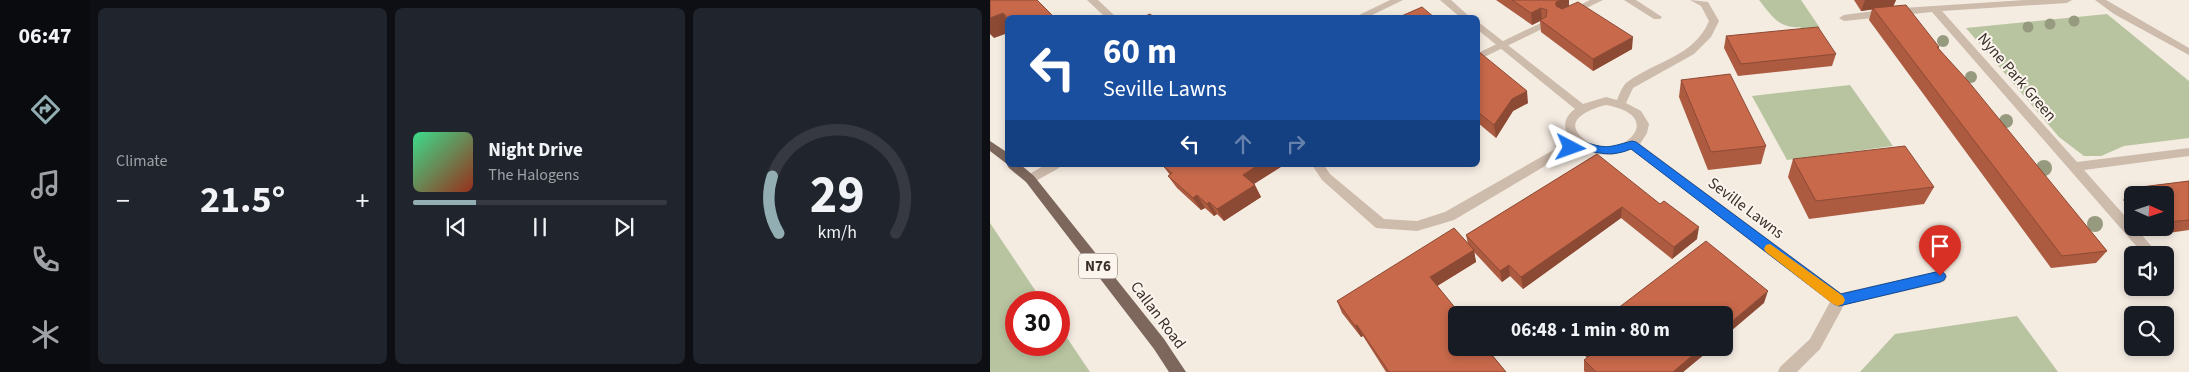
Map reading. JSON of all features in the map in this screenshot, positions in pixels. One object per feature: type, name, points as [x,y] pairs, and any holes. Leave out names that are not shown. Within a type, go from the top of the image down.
[{"type":"main road","points":[[990,145],[1005,158]]},
{"type":"main road","name":"Callan Road","points":[[1015,167],[1030,179],[1159,344],[1178,372]]},
{"type":"street","points":[[1092,0],[1109,15]]},
{"type":"street","points":[[1364,15],[1398,0]]},
{"type":"street","points":[[1445,0],[1463,15]]},
{"type":"street","points":[[1562,16],[1598,0]]},
{"type":"street","points":[[1629,0],[1657,17]]},
{"type":"street","points":[[1620,104],[1629,86],[1690,52],[1708,35],[1714,21],[1704,4],[1695,0]]},
{"type":"street","name":"Nyne Park Green","points":[[1844,18],[1934,9],[2067,0]]},
{"type":"street","points":[[2100,0],[2117,12],[2189,52]]},
{"type":"street","name":"Nyne Park Green","points":[[1934,9],[2144,246]]},
{"type":"street","points":[[1480,56],[1543,26]]},
{"type":"street","points":[[1480,28],[1581,108]]},
{"type":"street","points":[[1606,102],[1620,104],[1633,110],[1640,118],[1643,128],[1639,137],[1632,144],[1619,150],[1592,149],[1581,145],[1572,136],[1569,128],[1572,116],[1581,108],[1591,103],[1606,102]]},
{"type":"street","name":"Seville Lawns","points":[[1632,144],[1839,300]]},
{"type":"street","points":[[1319,167],[1326,177],[1381,224],[1417,226],[1449,216],[1561,151],[1581,145]]},
{"type":"street","points":[[2074,167],[2189,152]]},
{"type":"street","points":[[1030,179],[1051,167]]},
{"type":"street","points":[[1786,372],[1815,344],[1839,300],[1940,276]]},
{"type":"green space","points":[[1759,0],[1801,0],[1820,28],[1804,31],[1800,27],[1786,26],[1776,20]]},
{"type":"green space","points":[[2107,14],[2189,81],[2189,138],[2124,146],[2101,156],[2084,156],[2059,137],[1966,28]]},
{"type":"green space","points":[[1850,85],[1893,146],[1787,160],[1752,96]]},
{"type":"green space","points":[[990,223],[1036,291],[1005,291],[1005,356],[1070,356],[1070,342],[1090,372],[990,372]]},
{"type":"green space","points":[[2017,316],[2058,372],[1860,372],[1895,334]]},
{"type":"building","points":[[990,0],[1037,0],[1052,15],[1005,15],[1003,13],[990,18]]},
{"type":"building","points":[[1512,0],[1561,0],[1556,2],[1556,6],[1562,9],[1578,2],[1633,37],[1593,59],[1540,20],[1546,17],[1547,10],[1541,8],[1531,13]]},
{"type":"building","points":[[1906,5],[1939,47],[1937,47],[1968,81],[2107,251],[2062,256],[1873,8]]},
{"type":"building","points":[[1422,7],[1431,15],[1404,15]]},
{"type":"building","points":[[1818,27],[1836,54],[1741,64],[1726,36]]},
{"type":"building","points":[[1480,53],[1527,91],[1512,99],[1494,125],[1480,114]]},
{"type":"building","points":[[1730,74],[1766,146],[1711,152],[1681,80]]},
{"type":"building","points":[[1905,146],[1934,187],[1816,201],[1793,159]]},
{"type":"building","points":[[1597,154],[1660,204],[1664,201],[1699,227],[1674,247],[1622,207],[1521,277],[1509,265],[1500,271],[1466,235]]},
{"type":"building","points":[[1164,167],[1255,167],[1243,175],[1255,185],[1217,209],[1209,202],[1207,204],[1197,195],[1193,198],[1168,176],[1172,173]]},
{"type":"building","points":[[2189,181],[2189,220],[2174,221],[2174,186],[2149,186]]},
{"type":"building","points":[[1454,228],[1474,250],[1430,277],[1454,306],[1448,306],[1448,356],[1493,356],[1506,372],[1389,372],[1357,325],[1355,326],[1337,301]]},
{"type":"building","points":[[1706,241],[1768,291],[1733,320],[1733,306],[1621,306]]},
{"type":"building","points":[[1589,356],[1692,356],[1673,372],[1596,372],[1584,360]]},
{"type":"slow traffic","points":[[1770,249],[1838,300]]},
{"type":"route","points":[[1571,148],[1581,145],[1592,149],[1608,151],[1619,150],[1632,144],[1839,300],[1940,276]]}]
